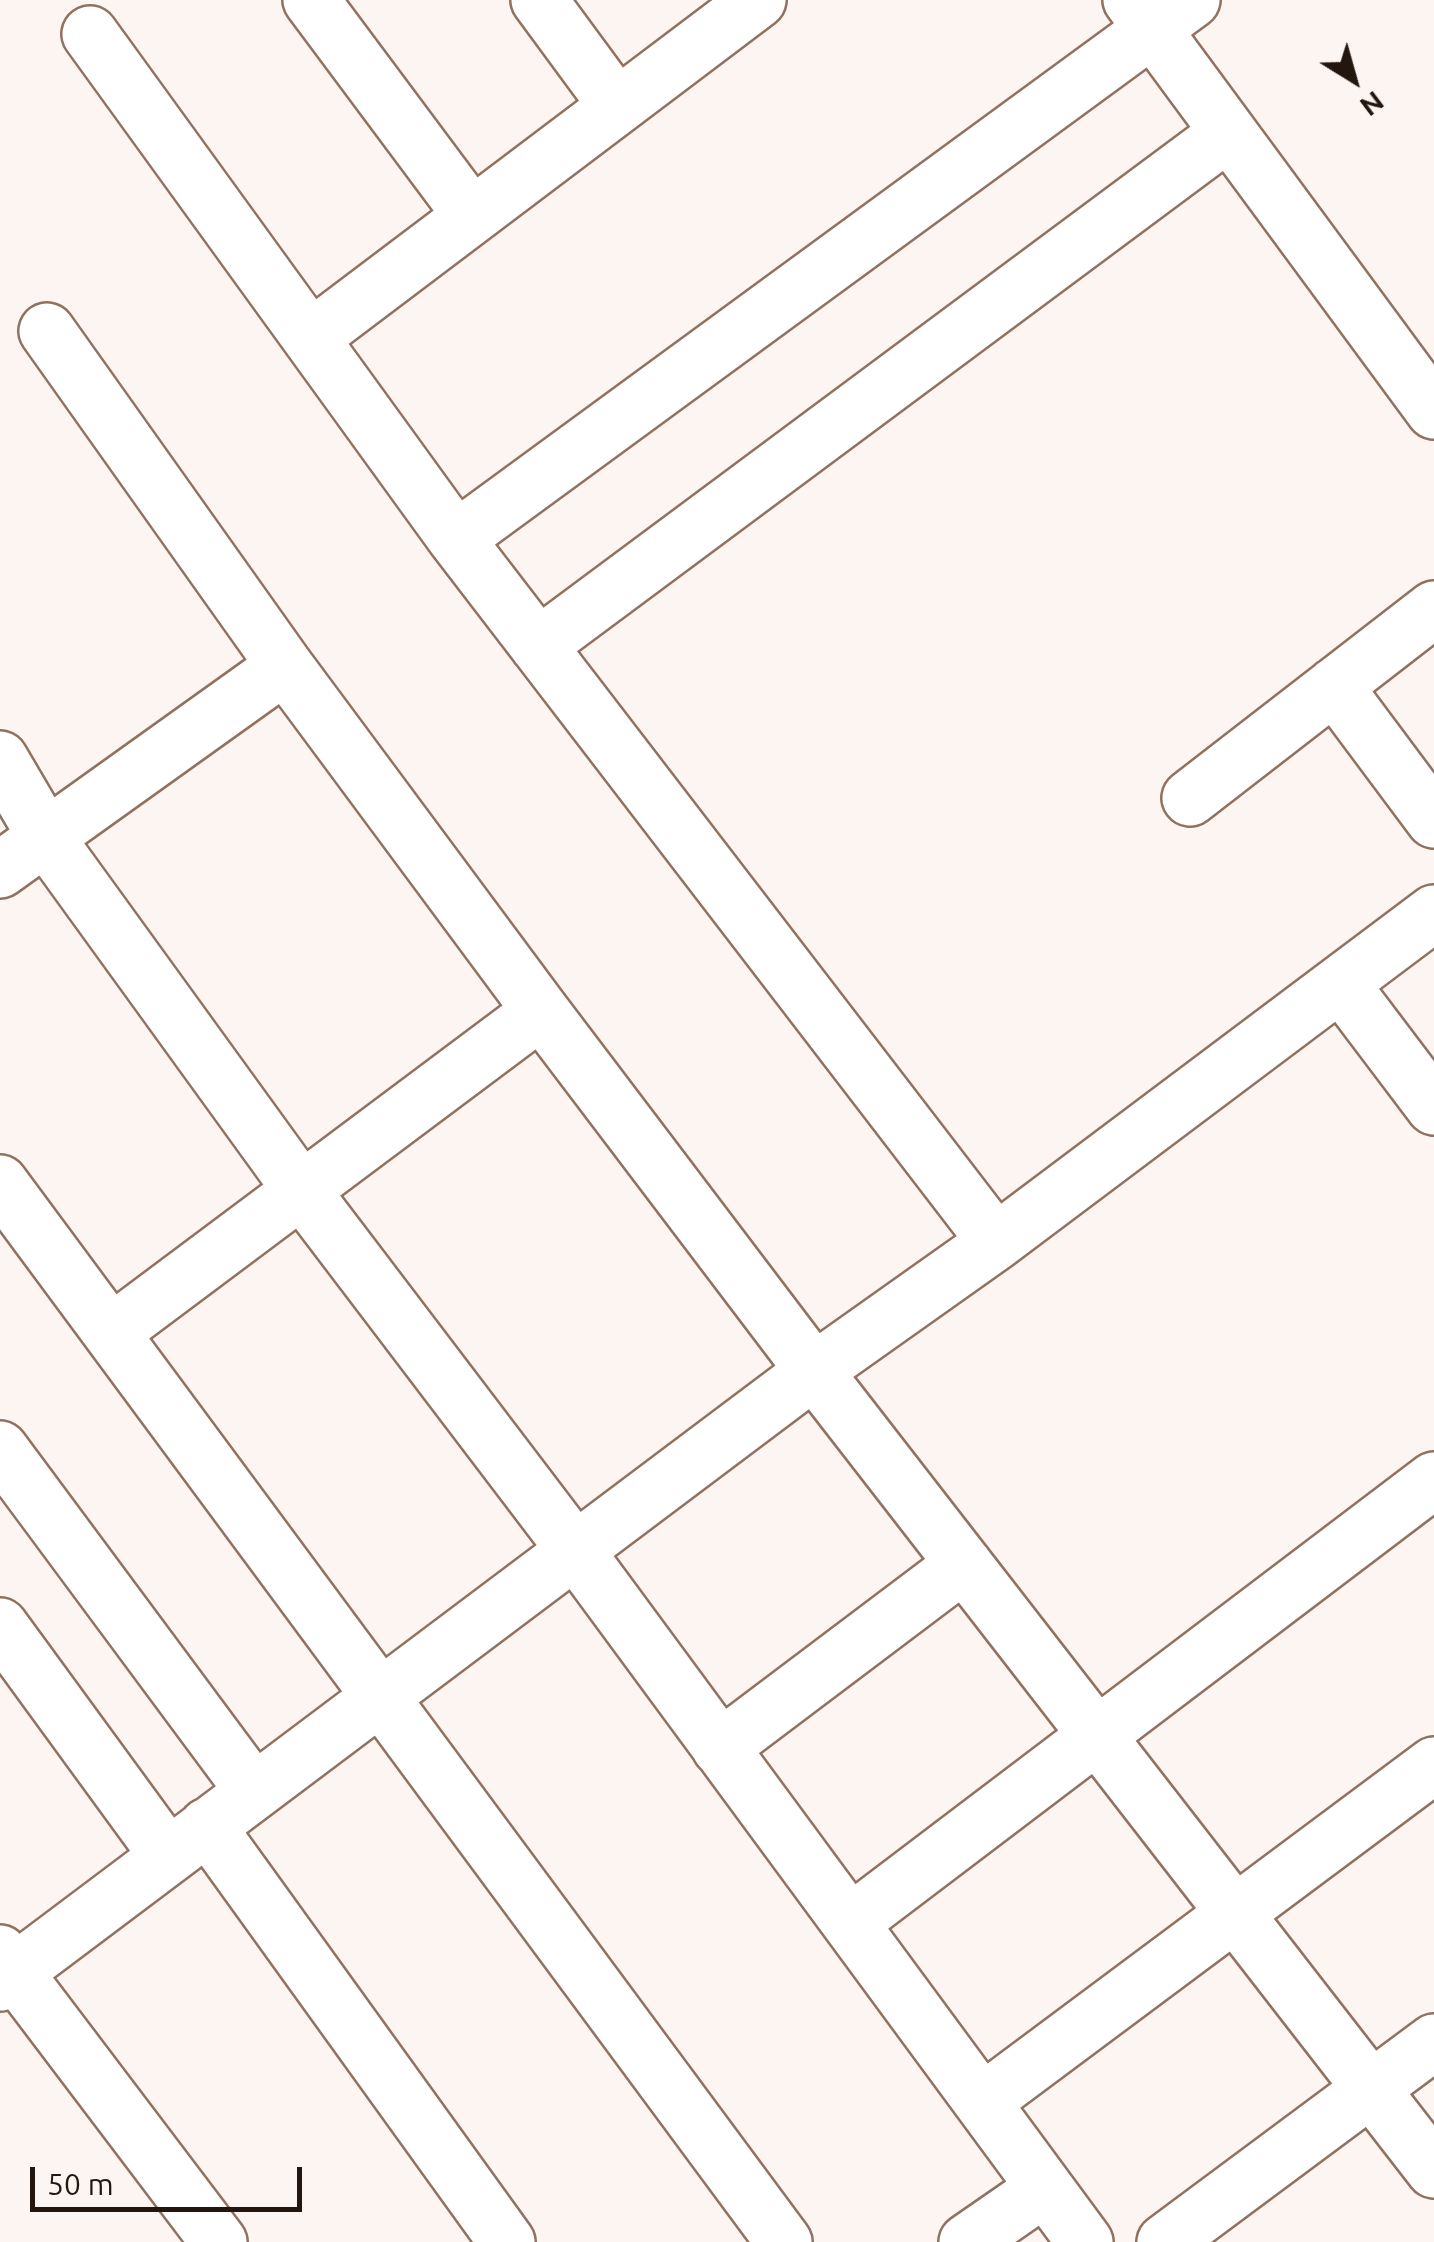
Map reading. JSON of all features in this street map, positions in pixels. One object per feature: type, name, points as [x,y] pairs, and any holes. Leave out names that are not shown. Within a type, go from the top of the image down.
[{"type":"street","points":[[311,0],[472,216]]},
{"type":"street","points":[[539,0],[617,106]]},
{"type":"street","points":[[312,338],[758,0]]},
{"type":"street","points":[[456,540],[1158,10],[1228,133],[1434,412]]},
{"type":"street","points":[[90,34],[456,540],[996,1242]]},
{"type":"street","points":[[538,646],[1228,133]]},
{"type":"street","points":[[47,331],[285,666],[541,1011],[814,1371],[1434,2170]]},
{"type":"street","points":[[1190,798],[1434,609]]},
{"type":"street","points":[[0,870],[285,666]]},
{"type":"street","points":[[1334,686],[1434,820]]},
{"type":"street","points":[[0,759],[47,839],[302,1191],[575,1550],[1085,2242]]},
{"type":"street","points":[[218,2242],[5,1970],[188,1841],[814,1371],[996,1242],[1434,913]]},
{"type":"street","points":[[1341,984],[1434,1108]]},
{"type":"street","points":[[112,1332],[541,1011]]},
{"type":"street","points":[[0,1183],[784,2242]]},
{"type":"street","points":[[0,1449],[254,1790]]},
{"type":"street","points":[[850,1923],[1434,1480]]},
{"type":"street","points":[[720,1748],[964,1564]]},
{"type":"street","points":[[0,1626],[188,1841],[506,2242]]},
{"type":"street","points":[[982,2102],[1434,1765]]},
{"type":"street","points":[[1164,2242],[1434,2042]]},
{"type":"street","points":[[966,2242],[1045,2188]]}]
